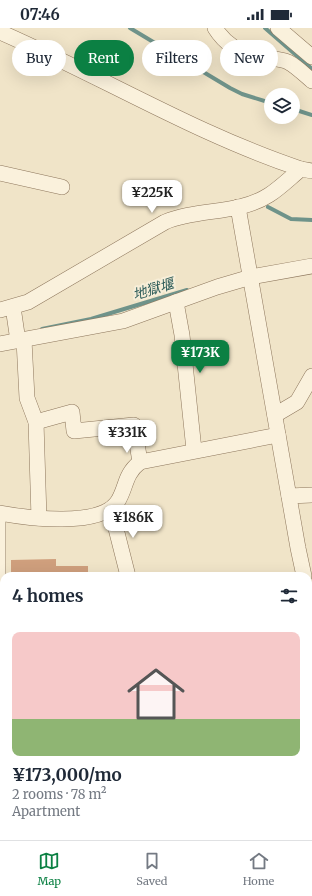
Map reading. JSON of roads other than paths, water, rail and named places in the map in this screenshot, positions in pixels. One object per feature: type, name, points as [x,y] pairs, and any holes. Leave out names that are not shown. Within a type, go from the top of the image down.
[{"type":"street","points":[[215,28],[221,38],[238,50],[260,57],[276,58],[289,62],[312,81]]},
{"type":"street","points":[[278,28],[312,57]]},
{"type":"street","points":[[0,32],[201,129],[256,153],[306,170]]},
{"type":"street","points":[[39,518],[36,422],[27,398],[21,341],[6,308],[28,302],[165,222],[181,215],[238,207],[269,195],[306,170]]},
{"type":"street","points":[[0,173],[62,187]]},
{"type":"street","points":[[238,207],[288,496],[307,572]]},
{"type":"street","points":[[0,344],[123,321],[217,287],[251,277],[312,266]]},
{"type":"street","points":[[176,302],[182,336],[194,450]]},
{"type":"street","points":[[275,415],[296,402],[312,376]]},
{"type":"street","points":[[36,422],[72,412],[74,431],[134,425],[140,462]]},
{"type":"street","points":[[1,513],[39,518],[81,518],[101,514],[112,509],[118,501],[131,469],[140,462],[194,450],[278,435]]},
{"type":"street","points":[[288,496],[312,495]]},
{"type":"street","points":[[112,509],[127,572]]},
{"type":"lane","points":[[1,513],[1,572]]},
{"type":"waterway","points":[[130,28],[230,88],[242,94],[264,101]]},
{"type":"waterway","points":[[265,28],[312,69]]},
{"type":"waterway","points":[[300,111],[312,115]]},
{"type":"waterway","points":[[268,207],[291,219],[312,220]]},
{"type":"waterway","name":"地獄堰","points":[[42,329],[91,319],[187,290]]}]
